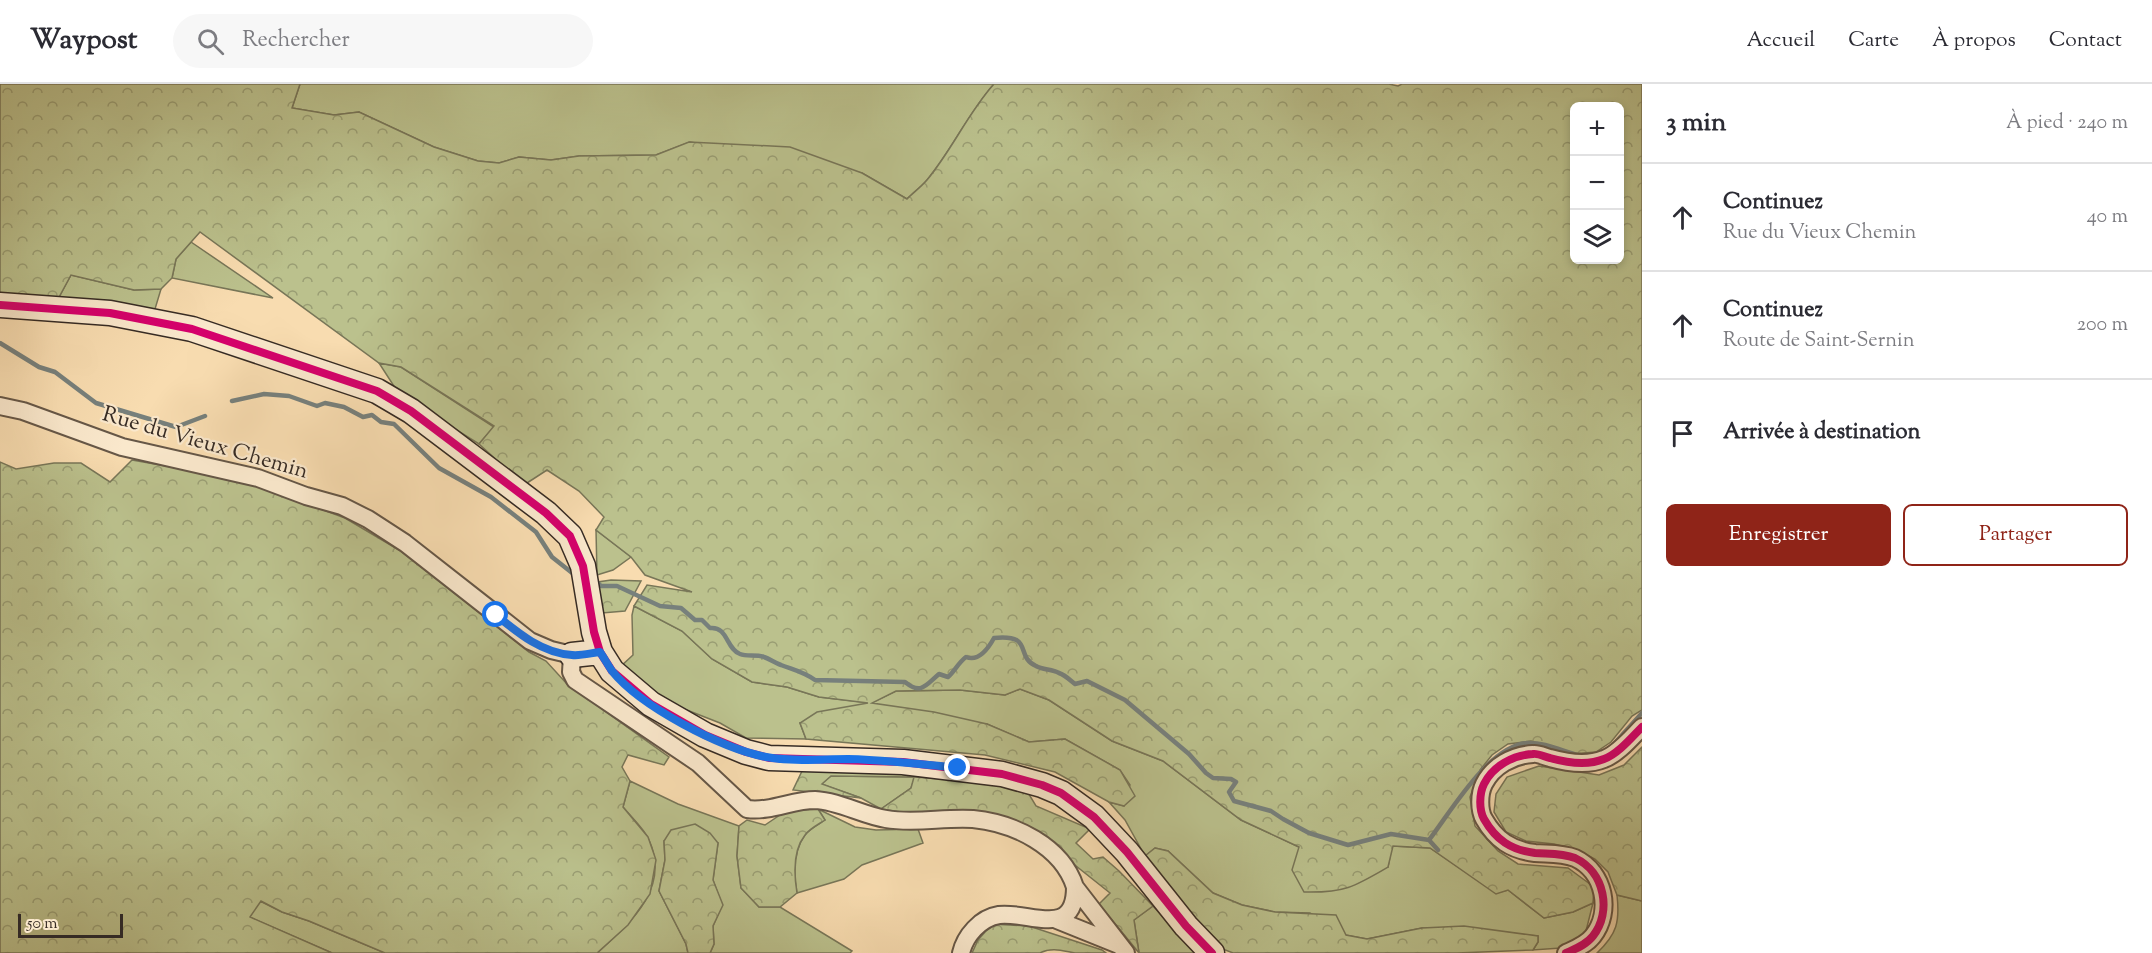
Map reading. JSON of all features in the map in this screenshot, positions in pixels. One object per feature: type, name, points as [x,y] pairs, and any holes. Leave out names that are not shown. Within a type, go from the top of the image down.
[{"type":"street","points":[[0,305],[110,313],[192,329],[377,391],[411,411],[546,513],[570,536],[583,566],[594,632],[600,652],[612,671],[651,704],[705,735],[769,758],[878,760],[969,770],[1027,780],[1060,794],[1094,817],[1108,831],[1186,926],[1212,953]]},
{"type":"street","name":"Rue du Vieux Chemin","points":[[0,406],[23,411],[122,447],[258,478],[306,496],[342,506],[368,519],[405,543],[530,641],[551,650],[572,655]]},
{"type":"street","points":[[600,652],[572,655],[571,672],[575,680],[698,763],[747,808],[770,809],[813,800],[825,801],[885,819],[904,821],[972,819],[990,822],[1023,833],[1051,852],[1123,949]]},
{"type":"street","points":[[1566,953],[1581,946],[1592,937],[1602,920],[1604,906],[1602,890],[1597,878],[1588,867],[1576,859],[1561,854],[1533,853],[1504,844],[1490,829],[1480,812],[1484,784],[1506,761],[1534,753],[1565,762],[1588,763],[1606,759],[1642,726]]},
{"type":"street","points":[[1057,920],[1069,912],[1075,901],[1075,887]]},
{"type":"street","points":[[961,953],[963,945],[974,930],[986,919],[999,915],[1057,920],[1123,949]]},
{"type":"green space","points":[[0,84],[300,84],[292,108],[334,115],[359,112],[434,147],[478,161],[499,163],[519,157],[551,160],[579,156],[656,155],[689,142],[790,147],[862,173],[907,199],[925,183],[994,84],[1389,84],[1398,86],[1402,84],[1642,84],[1642,710],[1632,716],[1611,742],[1596,752],[1571,754],[1531,741],[1508,744],[1492,755],[1480,770],[1470,797],[1475,826],[1498,851],[1518,864],[1568,868],[1594,887],[1593,903],[1573,912],[1544,918],[1508,890],[1496,894],[1430,848],[1393,846],[1388,867],[1366,879],[1339,890],[1304,892],[1292,870],[1299,847],[1241,820],[1163,761],[1112,741],[1049,700],[1020,689],[1005,695],[960,690],[896,691],[872,703],[934,712],[987,724],[1029,742],[1065,739],[1120,770],[1135,796],[1124,806],[1109,802],[1055,772],[985,755],[806,739],[800,723],[817,712],[868,703],[819,697],[787,687],[752,682],[712,659],[682,631],[634,606],[647,585],[692,592],[645,575],[631,557],[596,530],[604,517],[579,491],[547,470],[524,485],[479,444],[494,426],[401,367],[379,363],[200,232],[176,259],[172,278],[161,289],[134,290],[71,275],[58,299],[0,295]]},
{"type":"green space","points":[[300,84],[994,84],[925,183],[907,199],[862,173],[690,142],[656,155],[579,156],[551,160],[519,157],[499,163],[478,161],[434,147],[359,112],[334,115],[292,108]]},
{"type":"green space","points":[[191,242],[273,298],[172,278],[176,259]]},
{"type":"green space","points":[[71,275],[134,290],[161,289],[155,309],[58,299]]},
{"type":"green space","points":[[379,363],[401,367],[494,427],[479,444],[399,394]]},
{"type":"green space","points":[[132,460],[253,484],[345,518],[399,550],[529,652],[546,661],[567,684],[669,757],[664,765],[628,755],[622,767],[630,781],[623,807],[648,837],[656,860],[650,894],[628,925],[597,953],[385,953],[282,912],[261,901],[250,917],[332,953],[0,953],[0,462],[16,469],[54,463],[81,463],[110,482]]},
{"type":"green space","points":[[596,530],[631,557],[613,570],[597,575]]},
{"type":"green space","points":[[641,581],[625,611],[602,613],[598,582]]},
{"type":"green space","points":[[634,606],[682,631],[712,659],[752,682],[787,687],[819,697],[871,703],[896,691],[960,690],[1005,695],[1020,689],[1049,700],[1112,741],[1163,761],[1241,820],[1299,847],[1388,867],[1392,846],[1430,848],[1496,893],[1508,890],[1544,918],[1573,912],[1593,903],[1585,935],[1561,948],[1533,950],[1538,942],[1538,936],[1422,928],[1367,939],[1345,935],[1310,913],[1275,912],[1242,905],[1213,893],[1168,851],[1155,848],[1145,856],[1125,820],[1109,802],[1124,806],[1130,785],[1120,770],[1065,739],[1029,742],[987,724],[800,723],[806,739],[746,738],[720,723],[674,705],[619,668],[633,655],[632,615]]},
{"type":"green space","points":[[1642,747],[1642,901],[1617,895],[1608,872],[1595,859],[1577,850],[1554,844],[1526,841],[1506,832],[1494,812],[1496,794],[1507,777],[1539,766],[1599,775],[1624,765]]},
{"type":"green space","points":[[803,769],[881,770],[915,777],[994,783],[1027,791],[1036,806],[1090,829],[1076,843],[1093,859],[1103,857],[1153,906],[1134,920],[1139,953],[1099,904],[1110,893],[1032,831],[881,809],[911,788],[914,777],[831,776],[822,784],[861,798],[793,790]]},
{"type":"green space","points":[[831,776],[915,777],[911,788],[881,809],[861,798],[821,784]]},
{"type":"green space","points":[[630,781],[678,804],[739,826],[737,856],[741,888],[759,907],[780,907],[852,951],[850,953],[710,953],[714,944],[713,926],[722,905],[713,880],[718,843],[664,841],[665,860],[659,891],[686,944],[688,953],[597,953],[622,930],[644,904],[655,874],[649,840],[623,807]]},
{"type":"green space","points":[[818,809],[855,827],[876,830],[918,829],[923,843],[862,865],[844,879],[797,893],[795,871],[798,848],[807,833],[825,820]]},
{"type":"green space","points":[[818,809],[825,820],[807,833],[796,855],[797,893],[780,907],[759,907],[741,888],[737,856],[739,826],[747,820],[765,825],[786,811]]},
{"type":"green space","points":[[695,824],[710,833],[718,843],[713,880],[723,905],[713,926],[714,944],[710,953],[688,953],[686,944],[659,891],[665,860],[664,841],[671,830]]},
{"type":"green space","points":[[1155,848],[1168,851],[1213,893],[1242,905],[1275,912],[1336,915],[1346,935],[1367,939],[1422,928],[1464,926],[1538,936],[1538,942],[1533,950],[1457,953],[1233,953],[1215,946],[1145,856]]},
{"type":"green space","points":[[1617,895],[1642,901],[1642,953],[1597,953],[1609,940],[1616,927]]},
{"type":"green space","points":[[260,901],[385,953],[332,953],[249,917]]},
{"type":"green space","points":[[1153,906],[1196,953],[1139,953],[1134,920]]},
{"type":"green space","points":[[992,924],[1029,926],[1106,953],[1053,950],[1040,953],[972,953],[978,940]]},
{"type":"waterway","points":[[0,343],[39,367],[55,372],[96,403],[176,427],[205,416]]},
{"type":"waterway","points":[[232,401],[264,394],[289,396],[317,406],[325,403],[344,407],[363,417],[372,415],[381,422],[394,424],[439,468],[491,497],[536,532],[552,557],[576,576]]},
{"type":"waterway","points":[[596,581],[601,586],[617,586],[660,606],[681,608],[695,620],[702,620],[710,628],[716,628],[724,634],[732,648],[740,654],[764,657],[815,680],[905,682],[919,688],[939,674],[948,677],[966,657],[975,658],[983,654],[994,638],[1015,639],[1020,642],[1026,657],[1036,666],[1061,674],[1075,684],[1087,681],[1125,700],[1189,754],[1206,773],[1213,778],[1231,779],[1236,782],[1229,792],[1234,801],[1271,811],[1309,833],[1348,845],[1391,834],[1429,840],[1438,850]]},
{"type":"waterway","points":[[1614,744],[1642,713]]},
{"type":"waterway","points":[[1429,840],[1472,782],[1498,756],[1513,747],[1534,743],[1581,756]]},
{"type":"cycle path","points":[[0,305],[110,313],[192,329],[377,391],[411,411],[546,513],[570,536],[583,566],[594,632],[600,652],[612,671],[651,704],[705,735],[746,752],[769,758],[903,762],[1002,774],[1061,793],[1094,817],[1127,852],[1186,926],[1212,953]]},
{"type":"cycle path","points":[[1566,953],[1587,942],[1599,926],[1604,904],[1599,883],[1585,864],[1575,858],[1560,854],[1526,852],[1505,843],[1494,833],[1482,815],[1480,802],[1482,788],[1493,772],[1511,759],[1535,754],[1571,762],[1598,761],[1609,757],[1642,727]]},
{"type":"route","points":[[496,615],[530,641],[551,650],[572,655],[600,652],[612,671],[642,698],[705,735],[747,752],[769,758],[878,760],[958,768]]}]
